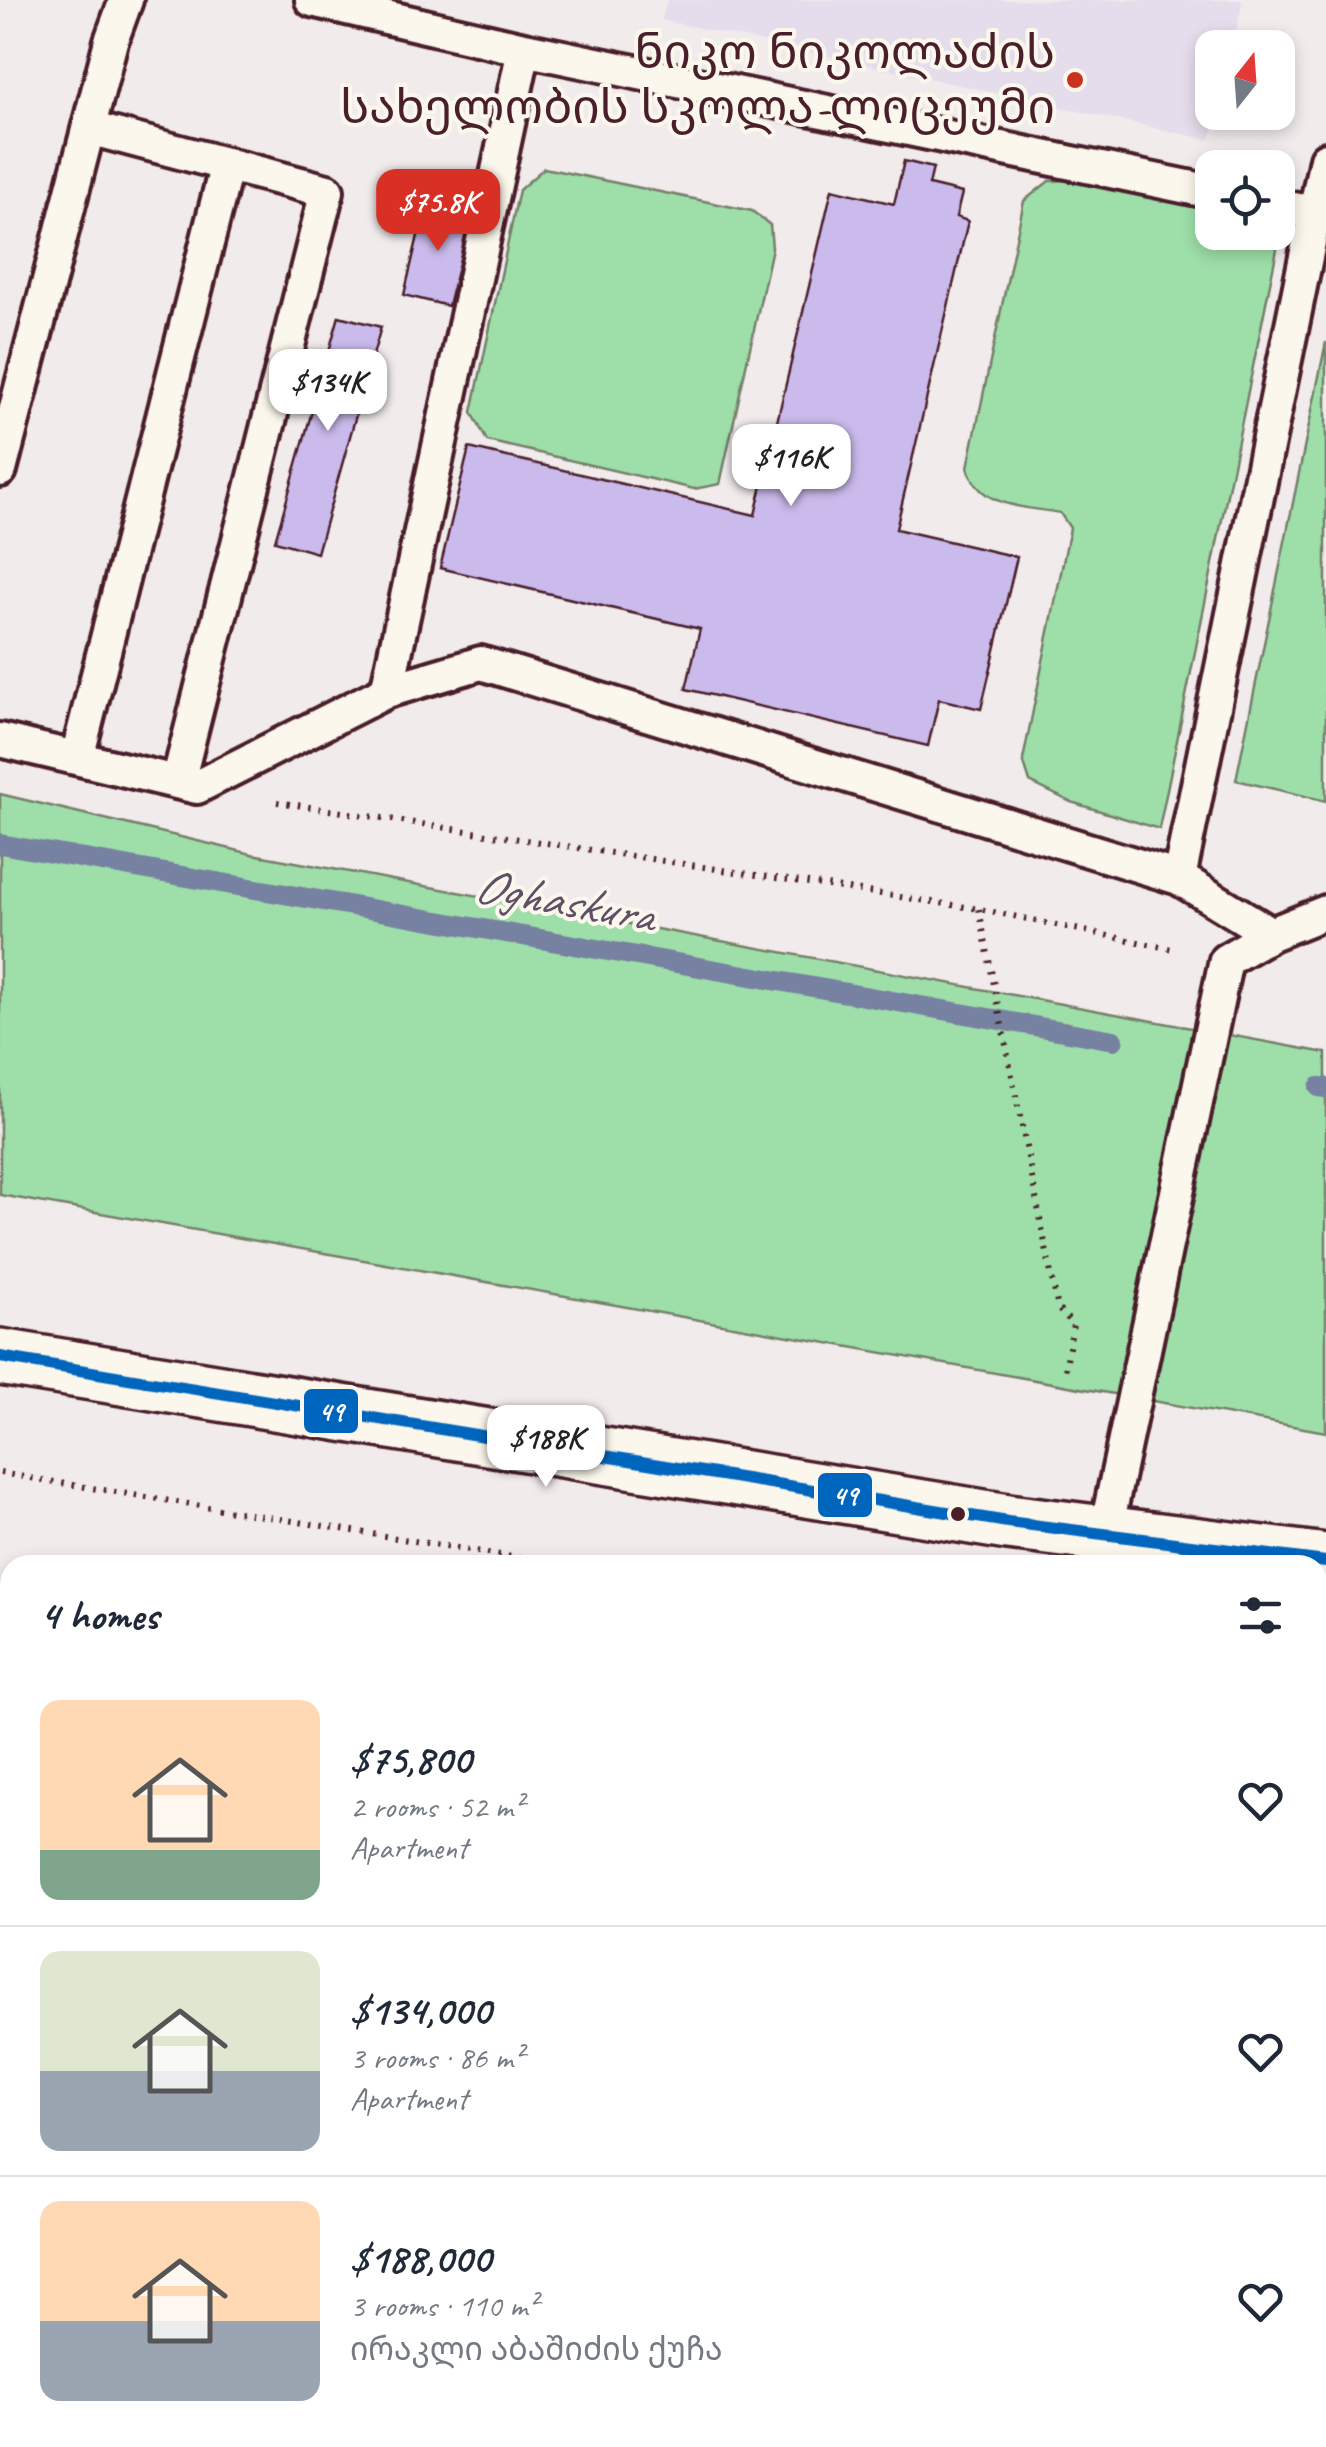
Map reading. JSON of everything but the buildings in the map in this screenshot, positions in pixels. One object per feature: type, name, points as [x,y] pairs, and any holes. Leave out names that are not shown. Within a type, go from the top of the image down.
[{"type":"main road","points":[[0,1357],[1105,1535],[1269,1555]]},
{"type":"lane","points":[[0,470],[126,0]]},
{"type":"lane","points":[[312,0],[524,49],[1195,188]]},
{"type":"lane","points":[[387,691],[524,49]]},
{"type":"lane","points":[[89,128],[327,191],[187,784]]},
{"type":"lane","points":[[1179,878],[1326,158]]},
{"type":"lane","points":[[77,758],[227,164]]},
{"type":"lane","points":[[1295,210],[1314,214]]},
{"type":"lane","points":[[0,740],[187,784],[387,691],[482,663],[1179,878],[1271,934]]},
{"type":"lane","points":[[1105,1535],[1226,960],[1271,934],[1326,912]]},
{"type":"path","points":[[187,784],[979,910],[1226,960]]},
{"type":"path","points":[[979,910],[1058,1308],[1073,1324],[1064,1378]]},
{"type":"path","points":[[0,1472],[501,1555]]},
{"type":"shaded area","name":"ნიკო ნიკოლაძის სახელობის სკოლა-ლიცეუმი","points":[[667,0],[1243,0],[1236,30],[1195,30],[1195,130],[1213,130],[1210,140],[662,20]]},
{"type":"green space","points":[[544,168],[752,211],[770,225],[772,248],[720,484],[694,489],[487,441],[472,412],[519,190]]},
{"type":"green space","points":[[1074,180],[1195,206],[1195,250],[1277,250],[1159,829],[1071,802],[1030,782],[1023,760],[1070,528],[1060,513],[992,498],[973,480],[968,467],[1024,201],[1049,181]]},
{"type":"green space","points":[[1326,342],[1326,801],[1236,780]]},
{"type":"green space","points":[[0,794],[252,854],[1326,1053],[1326,1432],[0,1195]]},
{"type":"waterway","name":"Oghaskura","points":[[0,844],[1114,1040]]},
{"type":"waterway","name":"Oghaskura","points":[[1319,1087],[1326,1088]]},
{"type":"transit line","name":"49","points":[[0,1357],[1008,1522],[1270,1555]]},
{"type":"place","name":"ნიკო ნიკოლაძის სახელობის სკოლა-ლიცეუმი","points":[[1075,80]]}]
